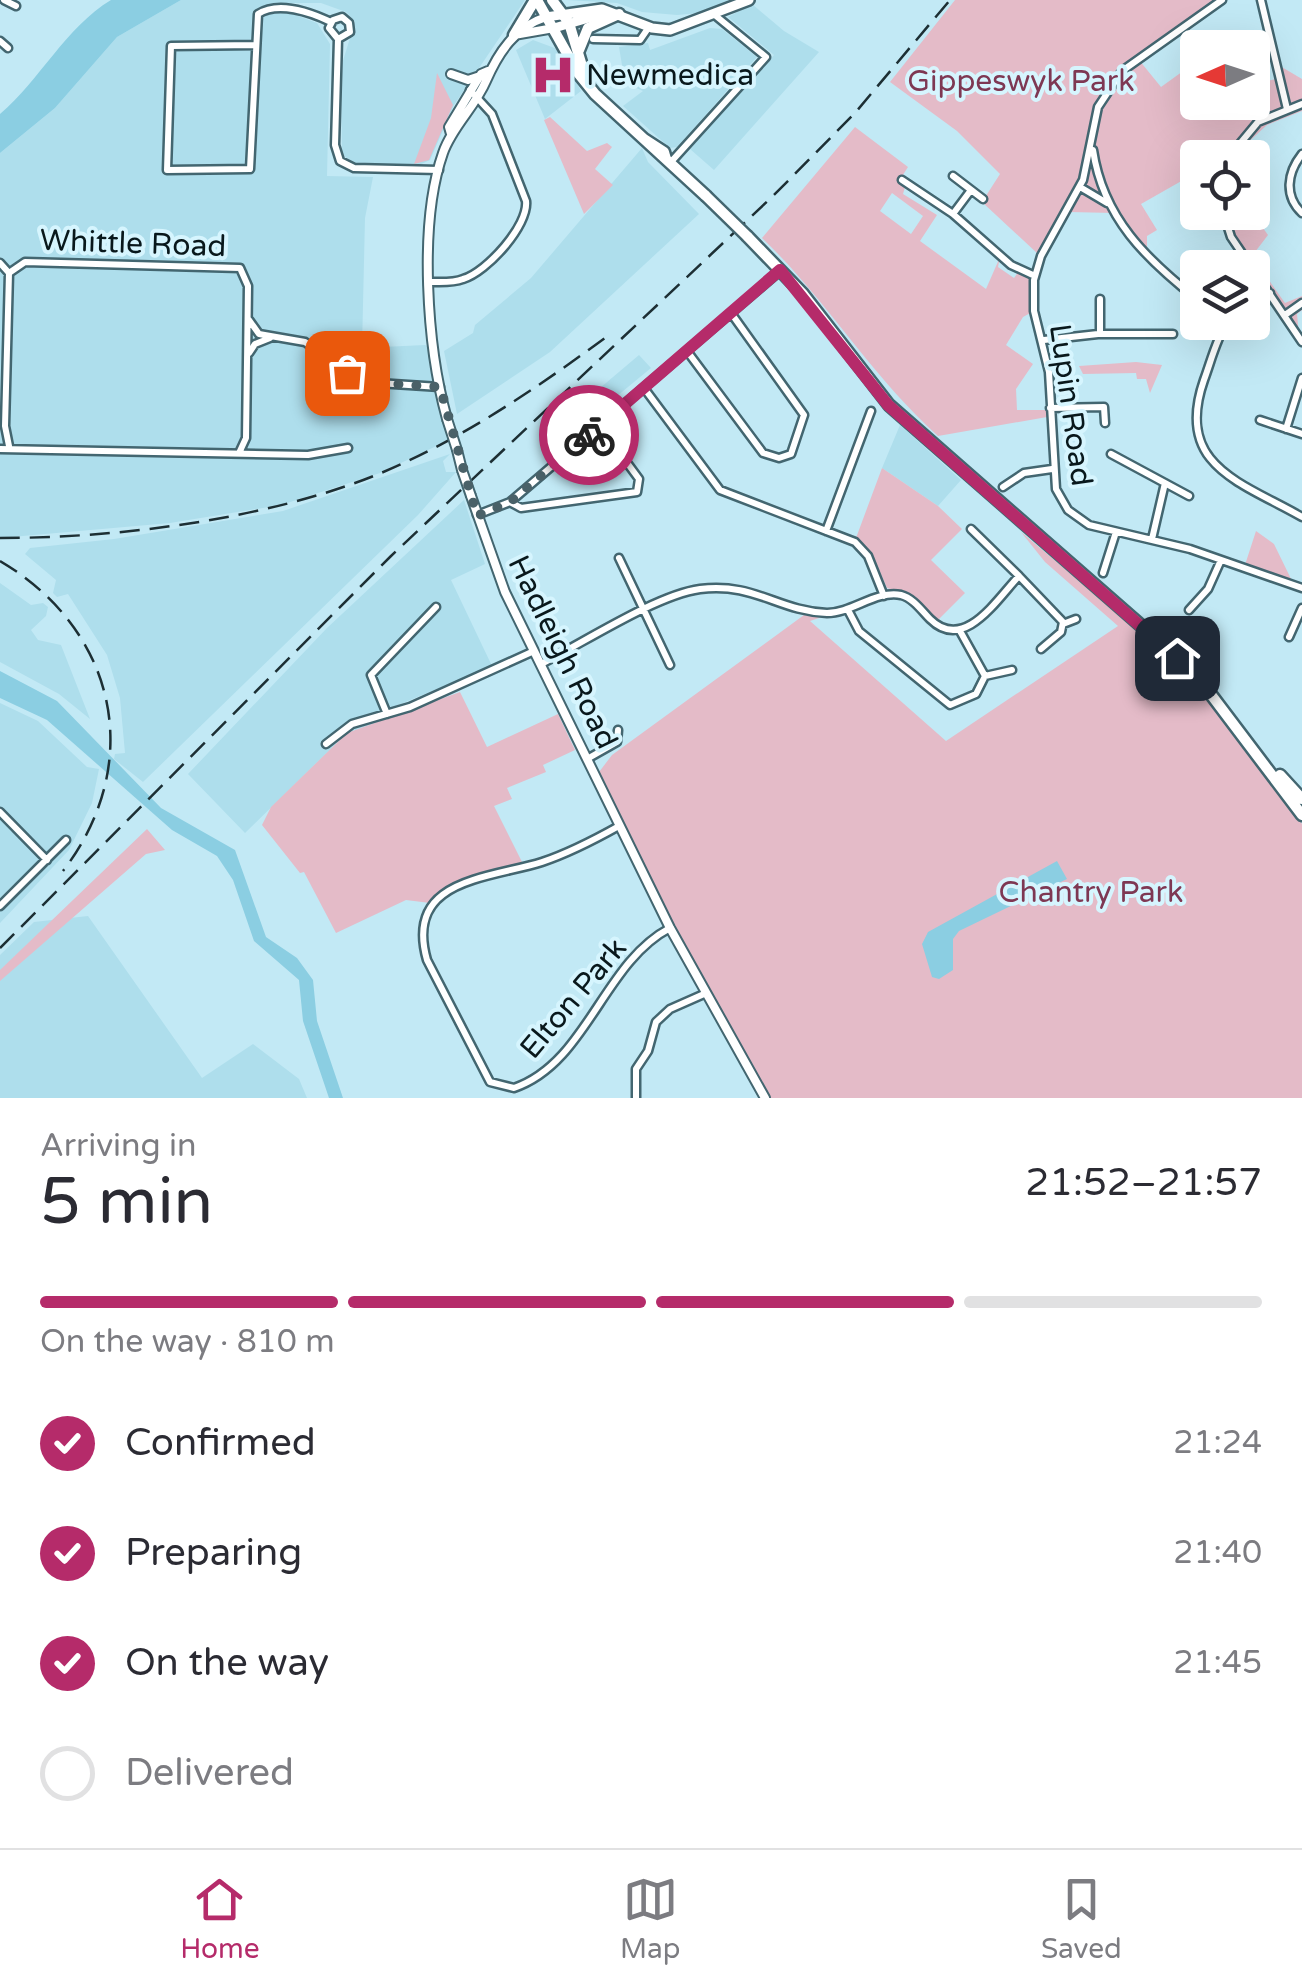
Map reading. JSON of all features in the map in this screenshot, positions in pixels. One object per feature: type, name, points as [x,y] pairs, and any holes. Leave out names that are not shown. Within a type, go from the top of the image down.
[{"type":"main road","points":[[514,35],[536,0],[587,83],[644,139],[657,145],[668,161],[780,270],[888,405],[1194,672],[1302,814]]},
{"type":"main road","points":[[552,0],[568,23],[587,83]]},
{"type":"main road","points":[[650,27],[677,29],[749,0]]},
{"type":"main road","name":"Hadleigh Road","points":[[546,17],[594,8],[650,27]]},
{"type":"main road","points":[[554,28],[616,13]]},
{"type":"main road","points":[[578,52],[588,28],[616,13]]},
{"type":"main road","points":[[1261,757],[1297,785],[1302,799]]},
{"type":"street","points":[[4,0],[16,6]]},
{"type":"street","name":"Lupin Road","points":[[1222,0],[1116,78],[1098,107],[1080,187],[1041,256],[1035,276],[1034,311],[1044,340],[1052,470],[1059,497],[1070,513],[1090,525],[1152,539],[1302,588]]},
{"type":"street","points":[[1261,0],[1287,108]]},
{"type":"street","points":[[256,45],[171,46],[167,170],[252,168],[256,45],[256,20],[264,10],[300,10],[330,22],[342,18],[350,23],[349,35],[338,39]]},
{"type":"street","points":[[668,161],[766,57],[716,16]]},
{"type":"street","name":"Hadleigh Road","points":[[546,17],[514,35],[449,127],[451,134],[439,170],[431,282],[440,387],[494,570],[670,928],[764,1098]]},
{"type":"street","points":[[330,22],[330,34],[338,39]]},
{"type":"street","points":[[592,39],[640,40],[650,27]]},
{"type":"street","points":[[514,35],[554,28]]},
{"type":"street","points":[[338,39],[335,137],[340,161],[354,168],[439,170]]},
{"type":"street","points":[[0,41],[8,48]]},
{"type":"street","points":[[451,74],[468,80],[484,74]]},
{"type":"street","points":[[431,282],[473,275],[526,219],[526,201],[485,105],[471,96]]},
{"type":"street","points":[[1243,140],[1258,122],[1302,104]]},
{"type":"street","points":[[1092,140],[1108,204],[1149,260],[1180,285]]},
{"type":"street","points":[[1302,154],[1289,185],[1292,203],[1302,213]]},
{"type":"street","points":[[954,176],[984,199]]},
{"type":"street","points":[[902,180],[953,214],[1000,257],[1035,276]]},
{"type":"street","points":[[1080,187],[1108,204]]},
{"type":"street","points":[[953,214],[971,190]]},
{"type":"street","name":"Whittle Road","points":[[10,273],[25,262],[230,265],[243,270],[248,286],[248,313]]},
{"type":"street","points":[[0,263],[10,273],[4,448],[231,455],[240,451],[316,455],[348,448]]},
{"type":"street","points":[[477,516],[510,502],[780,270]]},
{"type":"street","points":[[1270,293],[1302,342]]},
{"type":"street","points":[[1100,299],[1100,334]]},
{"type":"street","points":[[1286,315],[1302,303]]},
{"type":"street","points":[[240,451],[246,438],[248,313]]},
{"type":"street","points":[[248,313],[256,332],[312,345],[362,382],[440,387]]},
{"type":"street","points":[[687,351],[765,455],[784,458],[796,445],[803,412],[731,313]]},
{"type":"street","points":[[1044,340],[1100,334],[1173,334]]},
{"type":"street","points":[[247,361],[255,344],[276,338]]},
{"type":"street","points":[[1220,340],[1195,408],[1200,443],[1219,470],[1302,517]]},
{"type":"street","points":[[1286,429],[1302,378]]},
{"type":"street","points":[[644,388],[720,490],[864,550],[884,596]]},
{"type":"street","points":[[1050,408],[1104,407],[1105,423]]},
{"type":"street","points":[[826,531],[871,411]]},
{"type":"street","points":[[1260,420],[1302,434]]},
{"type":"street","points":[[510,502],[522,508],[637,492],[640,479],[600,426]]},
{"type":"street","points":[[1112,454],[1190,496]]},
{"type":"street","points":[[1003,487],[1026,472],[1052,470]]},
{"type":"street","points":[[1152,539],[1165,483]]},
{"type":"street","points":[[970,529],[1064,624]]},
{"type":"street","points":[[1103,573],[1116,532]]},
{"type":"street","points":[[619,558],[670,665]]},
{"type":"street","points":[[1098,560],[1109,562]]},
{"type":"street","points":[[1189,610],[1205,593],[1221,560]]},
{"type":"street","points":[[960,631],[1019,576]]},
{"type":"street","points":[[540,664],[685,592],[732,587],[809,611],[848,610],[884,596],[906,597],[939,628],[960,631]]},
{"type":"street","points":[[386,714],[372,686],[371,675],[436,607]]},
{"type":"street","points":[[1289,637],[1302,608]]},
{"type":"street","points":[[848,610],[862,634],[942,703],[965,702],[980,690],[986,676]]},
{"type":"street","points":[[1054,651],[1044,646],[1064,624],[1076,618]]},
{"type":"street","points":[[960,631],[986,676]]},
{"type":"street","points":[[326,744],[352,724],[418,704],[534,651]]},
{"type":"street","points":[[986,676],[1012,670]]},
{"type":"street","points":[[587,759],[617,742],[618,730]]},
{"type":"street","points":[[0,812],[47,860]]},
{"type":"street","name":"Elton Park","points":[[620,826],[569,852],[457,885],[430,906],[420,938],[427,960],[490,1082],[514,1088],[547,1070],[628,964],[670,928]]},
{"type":"street","points":[[0,906],[66,840]]},
{"type":"street","points":[[636,1098],[634,1076],[660,1018],[704,994]]},
{"type":"shaded area","points":[[111,0],[181,0],[117,37],[55,108],[0,153],[0,114],[80,24]]},
{"type":"shaded area","points":[[181,0],[525,0],[454,105],[430,160],[417,166],[358,165],[342,155],[341,67],[355,22],[346,12],[321,3],[292,3],[293,14],[317,23],[330,44],[327,176],[373,177],[365,218],[362,348],[425,345],[435,350],[453,438],[380,473],[281,505],[170,523],[0,538],[0,153],[55,108],[117,37]]},
{"type":"shaded area","points":[[567,0],[729,0],[699,13],[677,15],[642,12],[617,3]]},
{"type":"shaded area","points":[[752,4],[784,31],[819,52],[714,170],[690,149],[774,55],[728,17]]},
{"type":"shaded area","points":[[710,28],[722,29],[757,57],[677,147],[670,148],[623,106],[643,91],[625,83],[619,47],[648,43],[650,50]]},
{"type":"shaded area","points":[[533,40],[560,50],[581,91],[545,119],[516,50]]},
{"type":"shaded area","points":[[642,148],[648,162],[699,214],[550,352],[457,414],[444,351],[473,333],[475,325],[531,278]]},
{"type":"shaded area","points":[[639,355],[651,368],[611,401],[600,388]]},
{"type":"shaded area","points":[[900,425],[961,480],[938,506],[882,468]]},
{"type":"shaded area","points":[[450,454],[443,461],[446,472],[456,472],[418,515],[143,782],[114,759],[115,754],[125,753],[120,698],[107,655],[68,594],[57,597],[53,593],[56,580],[25,554],[30,548],[114,539],[283,511]]},
{"type":"shaded area","points":[[464,500],[485,564],[451,580],[492,666],[391,708],[386,719],[347,733],[245,833],[188,774],[327,628]]},
{"type":"shaded area","points":[[0,583],[31,605],[43,603],[48,607],[46,616],[31,630],[38,640],[61,645],[90,719],[59,694],[0,662]]},
{"type":"shaded area","points":[[0,671],[57,701],[161,808],[235,850],[266,937],[297,958],[313,980],[317,1021],[343,1098],[329,1098],[303,1021],[299,980],[254,941],[233,880],[217,856],[172,830],[47,720],[0,698]]},
{"type":"shaded area","points":[[0,703],[38,721],[87,767],[99,769],[92,803],[69,850],[0,923]]},
{"type":"shaded area","points":[[1057,861],[1067,879],[959,931],[953,939],[953,970],[939,979],[932,977],[922,944],[928,932]]},
{"type":"shaded area","points":[[88,916],[202,1078],[253,1044],[299,1079],[307,1098],[0,1098],[0,955],[34,922]]},
{"type":"green space","name":"Gippeswyk Park","points":[[955,0],[1222,0],[1139,60],[1161,87],[1180,73],[1180,120],[1270,120],[1270,80],[1279,78],[1280,66],[1302,79],[1302,111],[1267,125],[1251,140],[1180,140],[1180,182],[1141,204],[1157,230],[1147,236],[1147,247],[1140,251],[1114,213],[1069,212],[1072,195],[1038,254],[982,202],[1000,174],[957,131],[890,82]]},
{"type":"green space","points":[[437,73],[453,105],[429,160],[414,164],[431,118]]},
{"type":"green space","points":[[550,117],[587,151],[607,143],[612,147],[595,169],[613,185],[584,214],[544,120]]},
{"type":"green space","points":[[855,127],[908,167],[899,181],[905,187],[903,194],[937,215],[920,241],[986,289],[1000,257],[998,267],[1014,278],[1019,271],[1035,276],[1034,311],[1023,317],[1006,345],[1033,364],[1016,389],[1017,410],[1047,410],[1047,417],[938,436],[891,388],[762,238]],"holes":[[[892,193],[923,216],[911,234],[880,211]]]},
{"type":"green space","points":[[1230,230],[1264,230],[1268,235],[1257,250],[1240,250]]},
{"type":"green space","points":[[1270,282],[1285,303],[1302,296],[1302,310],[1297,314],[1299,335],[1270,293]]},
{"type":"green space","points":[[1136,362],[1162,365],[1150,393],[1146,379],[1137,379],[1136,373],[1083,374],[1079,366]]},
{"type":"green space","points":[[882,468],[938,506],[962,529],[931,560],[965,593],[938,620],[913,596],[887,588],[873,556],[856,538]]},
{"type":"green space","points":[[1256,531],[1274,544],[1293,583],[1244,568]]},
{"type":"green space","name":"Chantry Park","points":[[1021,532],[1126,620],[1131,617],[1194,672],[1261,757],[1302,824],[1302,1098],[765,1098],[704,994],[596,776],[612,755],[804,615],[822,617],[810,621],[946,741],[1118,626],[1045,562]]},
{"type":"green space","points":[[460,692],[487,747],[558,714],[575,750],[543,765],[546,772],[507,788],[512,799],[494,806],[525,868],[443,891],[430,903],[406,900],[336,933],[304,872],[300,873],[262,825],[271,807],[347,733]]},
{"type":"green space","points":[[147,829],[165,850],[146,854],[0,981],[0,970]]},
{"type":"railway","points":[[0,948],[391,556],[774,195],[855,113],[950,0]]},
{"type":"railway","points":[[0,538],[95,534],[194,523],[337,489],[412,459],[471,428],[609,335]]},
{"type":"railway","points":[[0,561],[40,590],[71,623],[93,661],[106,701],[110,744],[105,787],[89,830],[63,871]]},
{"type":"way so far","points":[[347,373],[362,382],[440,387],[477,516],[510,502],[589,435]]},
{"type":"place","name":"Newmedica","points":[[553,75]]},
{"type":"route","points":[[589,435],[780,270],[888,405],[1177,658]]}]
